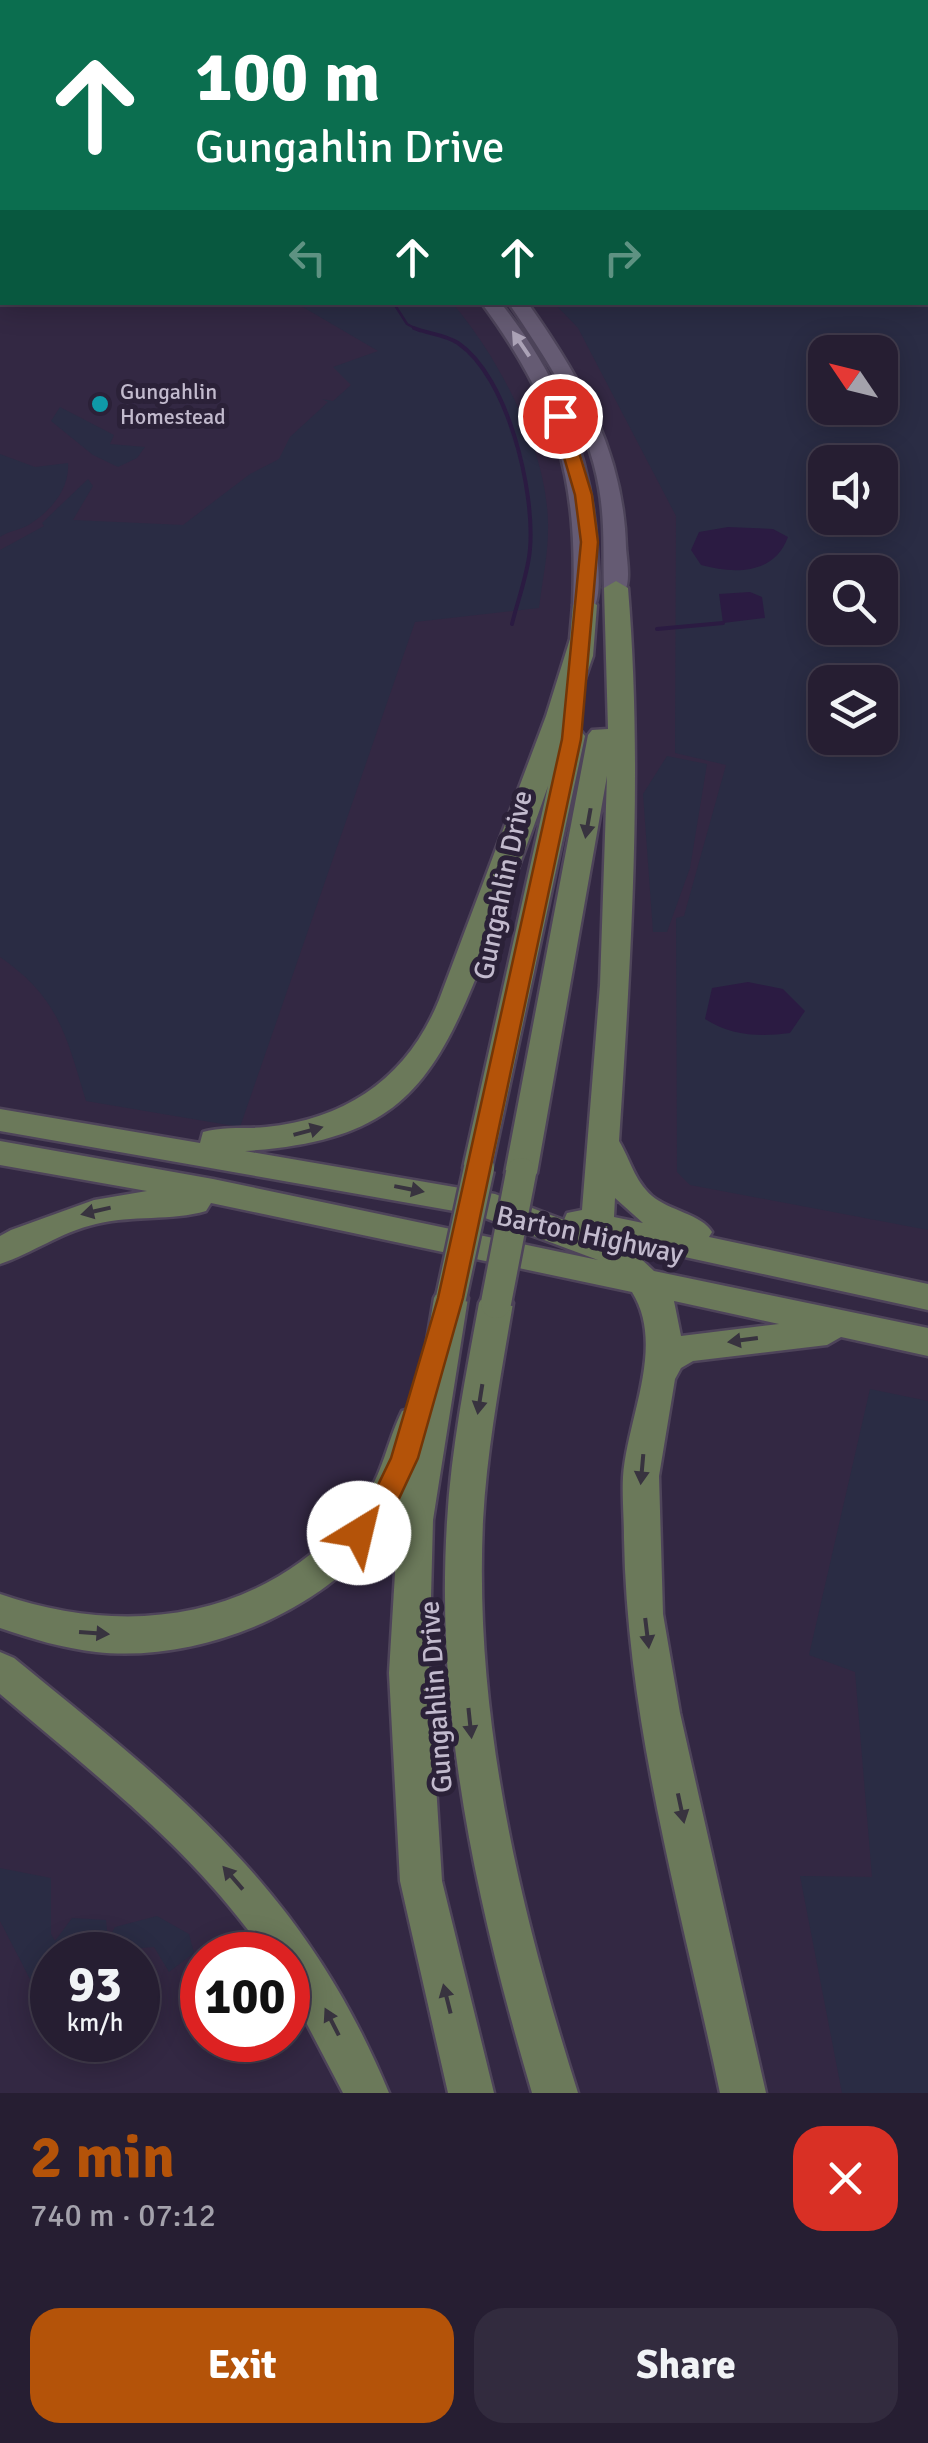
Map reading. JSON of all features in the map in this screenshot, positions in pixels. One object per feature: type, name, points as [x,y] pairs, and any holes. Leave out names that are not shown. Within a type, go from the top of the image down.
[{"type":"highway","name":"Gungahlin Drive","points":[[555,2093],[523,1992],[495,1880],[476,1778],[467,1687],[465,1522],[496,1303],[595,787],[616,588]]},
{"type":"highway","points":[[538,1259],[564,1256],[592,1233],[607,1131],[622,665],[616,588]]},
{"type":"highway","name":"Gungahlin Drive","points":[[471,2093],[421,1880],[411,1758],[415,1520],[450,1298],[572,739],[585,605]]},
{"type":"highway","points":[[106,1136],[284,1137],[351,1116],[410,1077],[438,1037],[529,806],[554,739],[583,637]]},
{"type":"highway","name":"Barton Highway","points":[[0,1120],[479,1202],[592,1233],[928,1298]]},
{"type":"highway","points":[[0,1132],[39,1125]]},
{"type":"highway","points":[[607,1131],[612,1164],[622,1185],[648,1211],[669,1223],[928,1285]]},
{"type":"highway","name":"Barton Highway","points":[[0,1153],[435,1237],[928,1342]]},
{"type":"highway","points":[[0,1251],[85,1214],[160,1202],[223,1204],[366,1233],[435,1237]]},
{"type":"highway","points":[[592,1233],[644,1280],[660,1305],[665,1326],[640,1492],[644,1614],[660,1713],[743,2093]]},
{"type":"highway","points":[[0,1610],[72,1632],[154,1634],[234,1615],[302,1582],[359,1533],[396,1480],[450,1298]]},
{"type":"highway","points":[[654,1388],[669,1358],[686,1348],[792,1334],[875,1330]]},
{"type":"highway","points":[[0,1670],[161,1807],[229,1874],[322,2001],[366,2093]]},
{"type":"main road","name":"Gungahlin Drive","points":[[492,305],[536,365],[573,454],[590,542],[585,605]]},
{"type":"main road","name":"Gungahlin Drive","points":[[518,305],[556,356],[598,448],[614,516],[616,588]]},
{"type":"shaded area","points":[[299,305],[454,305],[488,351],[519,409],[541,471],[548,540],[539,608],[415,622],[240,1127],[86,1101],[66,1037],[48,1003],[20,972],[0,957],[0,550],[44,526],[42,523],[88,479],[93,486],[73,520],[183,525],[250,474],[279,459],[290,437],[328,402],[322,399],[333,401],[351,385],[333,367],[378,351]]},
{"type":"shaded area","points":[[556,305],[928,305],[928,1230],[690,1185],[677,1172],[676,918],[684,916],[726,765],[675,753],[676,516],[578,328]]},
{"type":"shaded area","points":[[60,407],[114,435],[110,444],[145,447],[137,458],[118,467],[93,455],[51,421]]},
{"type":"shaded area","points":[[0,454],[35,467],[68,463],[68,472],[52,506],[27,526],[0,537]]},
{"type":"shaded area","points":[[728,527],[773,529],[788,537],[773,559],[752,569],[701,565],[691,550],[699,532]]},
{"type":"shaded area","points":[[750,592],[762,597],[765,618],[723,623],[719,594]]},
{"type":"shaded area","points":[[667,756],[707,764],[690,868],[667,932],[653,932],[643,794]]},
{"type":"shaded area","points":[[748,982],[783,989],[805,1011],[790,1033],[746,1034],[705,1019],[712,988]]},
{"type":"shaded area","points":[[870,1389],[928,1401],[928,2093],[842,2093],[800,1876],[872,1877],[855,1672],[809,1655]]},
{"type":"shaded area","points":[[0,1868],[51,1878],[51,1932],[30,1932],[30,1979],[0,1921]]},
{"type":"shaded area","points":[[157,1916],[185,1932],[180,1932],[180,1964],[169,1972],[160,1957],[160,1932],[112,1932],[115,1927]]},
{"type":"shaded area","points":[[72,1918],[106,1920],[107,1932],[62,1932]]},
{"type":"waterway","points":[[395,305],[407,324],[415,328]]},
{"type":"waterway","points":[[415,328],[453,340],[476,359],[491,381],[515,437],[528,497],[530,549],[512,624]]},
{"type":"waterway","points":[[415,328],[420,331]]},
{"type":"waterway","points":[[657,629],[723,623]]},
{"type":"place","name":"Gungahlin Homestead","points":[[100,404]]},
{"type":"route","points":[[359,1533],[396,1480],[450,1298],[572,739],[590,542],[583,495],[560,416]]}]
